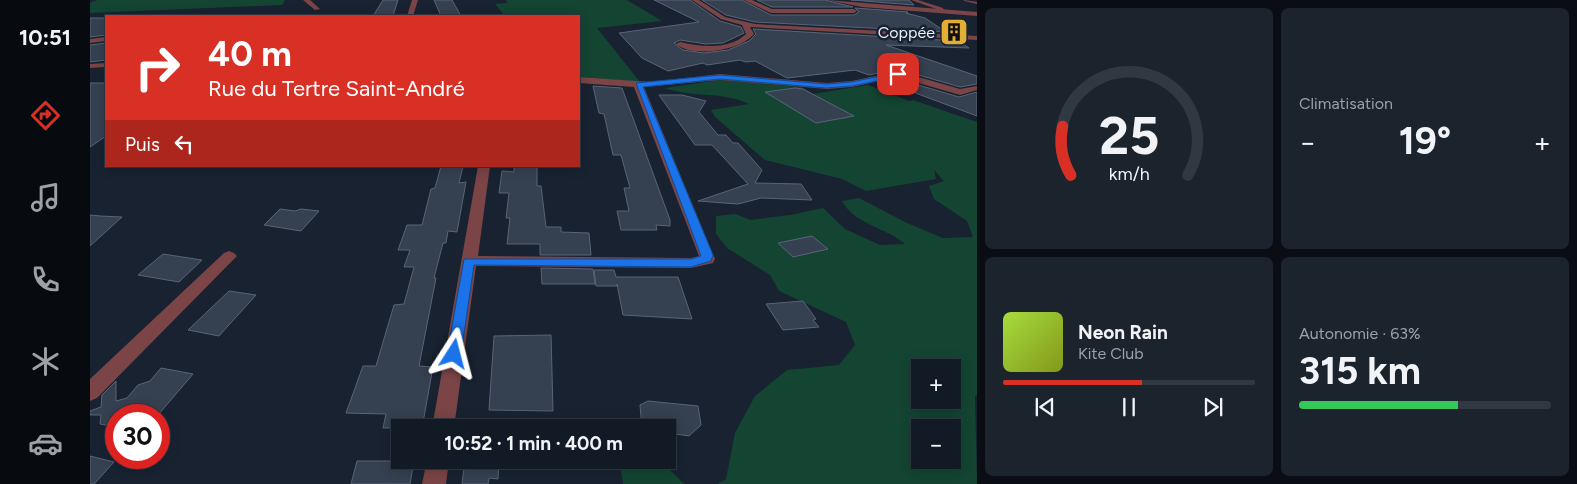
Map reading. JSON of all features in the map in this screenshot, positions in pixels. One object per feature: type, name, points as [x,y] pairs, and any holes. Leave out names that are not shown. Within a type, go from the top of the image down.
[{"type":"street","points":[[306,0],[317,9]]},
{"type":"street","points":[[410,15],[415,0]]},
{"type":"street","points":[[695,0],[714,14],[745,25],[977,38]]},
{"type":"street","points":[[747,0],[762,9],[788,12],[854,11],[860,10],[862,5]]},
{"type":"street","points":[[830,0],[862,5],[977,14]]},
{"type":"street","points":[[680,44],[697,49],[742,42],[750,34],[745,25]]},
{"type":"street","points":[[90,41],[105,39]]},
{"type":"street","points":[[580,80],[638,85],[720,77],[826,86],[852,84],[898,74],[910,76],[977,98]]},
{"type":"street","points":[[469,261],[691,263],[707,259],[638,85]]},
{"type":"street","points":[[960,92],[974,88]]},
{"type":"street","points":[[444,419],[484,167]]},
{"type":"street","points":[[90,392],[229,256]]},
{"type":"street","points":[[434,484],[436,469]]},
{"type":"lane","points":[[913,0],[941,9],[941,12]]},
{"type":"lane","points":[[966,0],[977,3]]},
{"type":"lane","points":[[90,66],[105,65]]},
{"type":"green space","points":[[97,0],[285,0],[282,5],[90,13],[90,3]]},
{"type":"green space","points":[[506,0],[627,0],[662,21],[597,28],[640,82],[580,77],[580,15],[504,15],[495,4],[507,3]]},
{"type":"green space","points":[[719,80],[801,87],[813,94],[868,85],[909,101],[913,100],[977,122],[977,395],[975,396],[977,484],[718,484],[726,479],[735,433],[755,396],[787,370],[839,365],[855,345],[846,322],[779,291],[770,275],[727,248],[716,234],[716,216],[735,214],[751,220],[823,208],[845,229],[880,245],[905,244],[854,215],[842,201],[859,198],[907,223],[943,238],[973,237],[967,221],[934,199],[929,186],[944,181],[934,170],[936,179],[866,191],[842,179],[765,160],[715,117],[711,110],[749,104],[728,97],[675,91],[665,88]]},
{"type":"green space","points":[[620,469],[669,469],[684,484],[623,484]]},
{"type":"building","points":[[383,0],[398,0],[393,15],[374,15]]},
{"type":"building","points":[[434,0],[452,0],[460,15],[441,15]]},
{"type":"building","points":[[654,0],[690,0],[720,21],[741,27],[744,33],[723,43],[706,44],[680,40],[674,43],[683,50],[704,53],[728,50],[749,41],[756,34],[753,29],[958,41],[969,48],[886,45],[977,76],[977,84],[960,87],[898,69],[869,75],[855,70],[787,78],[755,61],[746,62],[740,60],[707,65],[703,63],[668,71],[642,58],[619,33],[699,22]]},
{"type":"building","points":[[702,0],[742,0],[771,15],[854,15],[859,12],[855,8],[908,12],[906,13],[925,18],[946,32],[755,22],[726,15]]},
{"type":"building","points":[[757,0],[825,0],[853,7],[772,7]]},
{"type":"building","points":[[851,0],[909,0],[914,5]]},
{"type":"building","points":[[90,18],[105,18],[105,35],[90,37]]},
{"type":"building","points":[[105,43],[105,60],[90,62],[90,45]]},
{"type":"building","points":[[898,79],[959,97],[977,92],[977,116],[886,82]]},
{"type":"building","points":[[90,83],[105,83],[105,137],[90,147]]},
{"type":"building","points":[[593,86],[622,88],[670,220],[670,226],[656,225],[657,230],[621,230],[617,211],[629,211],[624,188],[630,188],[621,155],[613,155],[604,114],[599,113]]},
{"type":"building","points":[[795,88],[803,89],[854,116],[816,123],[765,92]]},
{"type":"building","points":[[659,95],[682,95],[706,101],[699,112],[718,135],[726,135],[733,143],[738,143],[762,170],[755,183],[801,184],[812,200],[761,198],[738,204],[698,201],[748,184],[712,145],[695,145]]},
{"type":"building","points":[[441,167],[463,167],[459,183],[466,182],[457,232],[448,231],[446,243],[443,243],[434,278],[436,278],[419,366],[433,367],[424,419],[391,419],[391,428],[383,428],[386,414],[346,413],[363,366],[376,366],[394,305],[404,304],[414,267],[404,267],[410,250],[398,250],[407,225],[422,225],[431,189],[435,188]]},
{"type":"building","points":[[514,167],[537,167],[537,186],[541,186],[546,227],[561,227],[561,232],[589,233],[591,255],[540,255],[540,244],[507,244],[510,218],[506,218],[509,193],[499,193],[502,171],[514,172]]},
{"type":"building","points":[[280,209],[319,211],[301,231],[264,225]]},
{"type":"building","points":[[90,215],[100,216],[122,217],[90,246]]},
{"type":"building","points":[[812,236],[828,249],[793,257],[778,243]]},
{"type":"building","points":[[163,254],[202,260],[179,282],[138,275]]},
{"type":"building","points":[[541,268],[593,269],[595,284],[542,284]]},
{"type":"building","points":[[594,270],[614,270],[616,277],[678,277],[692,319],[623,315],[617,284],[617,286],[596,286]]},
{"type":"building","points":[[229,291],[256,295],[219,336],[188,330]]},
{"type":"building","points":[[803,301],[816,319],[813,320],[819,327],[783,330],[766,304]]},
{"type":"building","points":[[551,335],[553,411],[489,410],[494,336]]},
{"type":"building","points":[[161,368],[193,374],[167,404],[105,404],[105,425],[100,424],[101,415],[90,415],[90,411],[101,407],[102,395],[116,381],[116,401],[127,398],[138,385],[150,381]]},
{"type":"building","points":[[648,401],[698,406],[701,425],[689,436],[676,434],[676,419],[641,419],[640,405]]},
{"type":"building","points":[[90,456],[105,460],[105,469],[108,469],[94,484],[90,484]]},
{"type":"building","points":[[357,461],[391,461],[391,469],[413,469],[410,484],[351,484]]},
{"type":"building","points":[[464,469],[499,469],[498,479],[489,478],[488,484],[462,484]]},
{"type":"place","name":"Coppée","points":[[954,32]]},
{"type":"route","points":[[454,354],[469,261],[698,263],[707,259],[638,85],[720,77],[826,86],[852,84],[898,74]]}]
